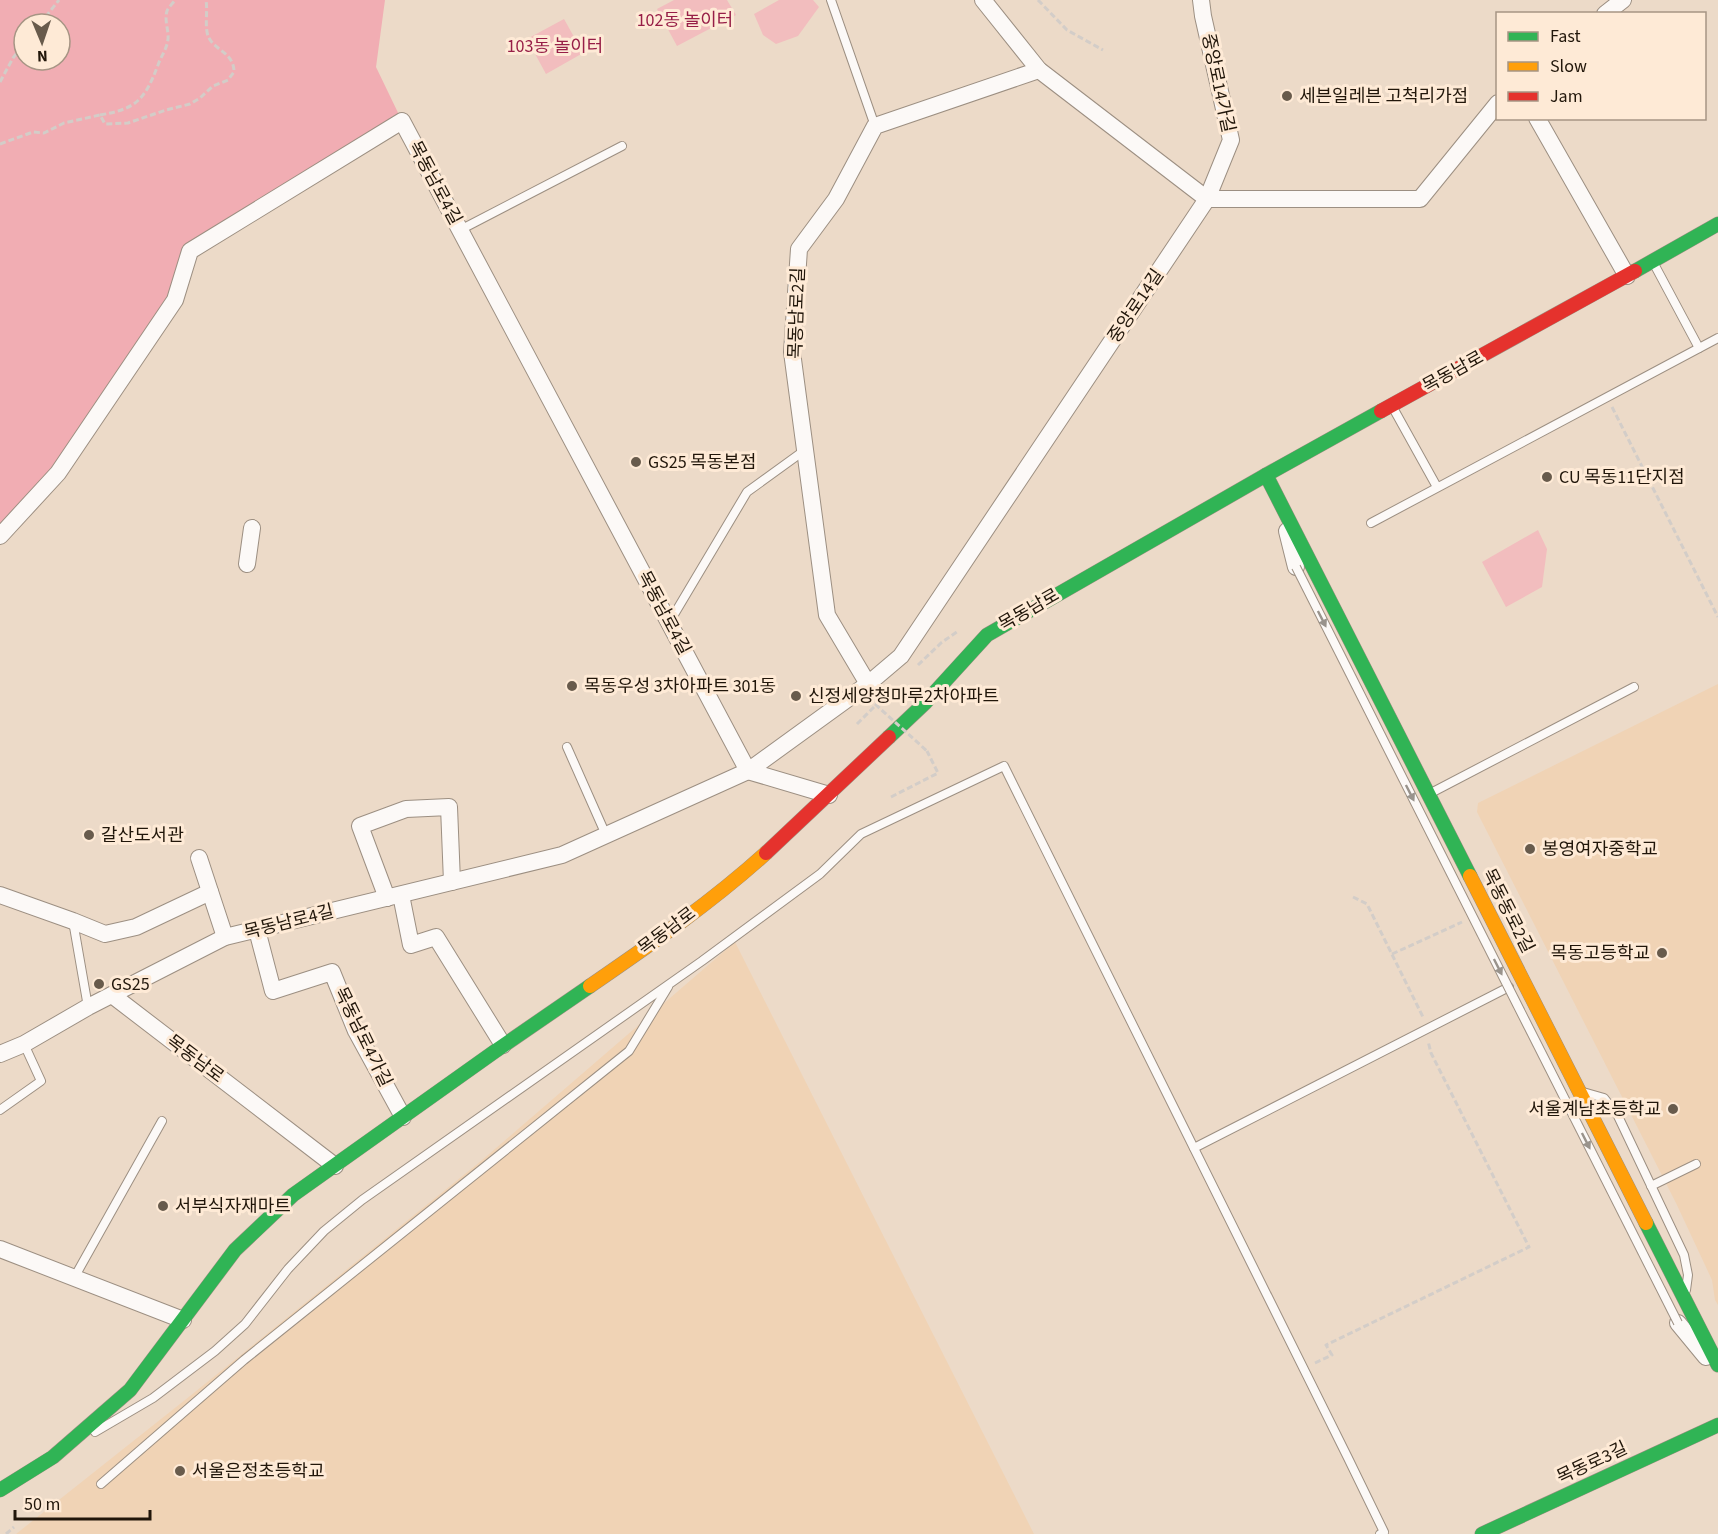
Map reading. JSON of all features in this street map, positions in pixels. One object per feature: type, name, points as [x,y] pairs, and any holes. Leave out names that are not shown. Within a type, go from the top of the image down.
[{"type":"main road","name":"목동남로","points":[[0,1490],[53,1457],[130,1390],[235,1250],[293,1196],[503,1045],[635,955],[741,875],[926,703],[987,634],[1266,475],[1718,224]]},
{"type":"main road","name":"목동동로2길","points":[[1266,475],[1718,1365]]},
{"type":"main road","name":"목동로3길","points":[[1482,1534],[1718,1425]]},
{"type":"street","points":[[983,0],[1039,70],[1207,199],[1420,199],[1496,104]]},
{"type":"street","name":"중앙로14가길","points":[[1201,0],[1231,140],[1207,199]]},
{"type":"street","points":[[1608,12],[1623,0]]},
{"type":"street","points":[[875,126],[1039,70]]},
{"type":"street","points":[[1538,120],[1627,276]]},
{"type":"street","name":"목동남로4길","points":[[0,536],[58,473],[175,300],[190,251],[402,121],[748,771]]},
{"type":"street","name":"목동남로2길","points":[[868,684],[827,615],[792,352],[799,249],[836,199],[875,126]]},
{"type":"street","name":"중앙로14길","points":[[868,684],[901,656],[1207,199]]},
{"type":"street","points":[[1281,504],[1296,567]]},
{"type":"street","points":[[247,564],[252,528]]},
{"type":"street","name":"목동남로4길","points":[[0,1054],[24,1044],[88,1007],[225,938],[562,855],[748,771],[868,684]]},
{"type":"street","points":[[748,771],[829,795]]},
{"type":"street","points":[[452,882],[449,807],[406,809],[360,826],[394,896],[411,945],[436,937],[503,1045]]},
{"type":"street","name":"목동남로4길","points":[[199,858],[225,938]]},
{"type":"street","points":[[0,894],[105,934],[136,927],[210,892]]},
{"type":"street","name":"목동남로4가길","points":[[257,930],[273,991],[332,972],[356,1031],[403,1117]]},
{"type":"street","name":"목동남로","points":[[112,995],[335,1166]]},
{"type":"street","points":[[0,1249],[183,1320]]},
{"type":"street","points":[[1678,1323],[1718,1371]]},
{"type":"lane","points":[[831,0],[875,126]]},
{"type":"lane","points":[[460,230],[622,146]]},
{"type":"lane","points":[[1653,262],[1699,348]]},
{"type":"lane","points":[[1371,522],[1718,338]]},
{"type":"lane","points":[[1392,405],[1437,487]]},
{"type":"lane","points":[[669,623],[747,492],[805,450]]},
{"type":"lane","points":[[1296,567],[1678,1323]]},
{"type":"lane","points":[[1428,794],[1634,687]]},
{"type":"lane","points":[[567,747],[606,835]]},
{"type":"lane","points":[[53,1457],[153,1398],[215,1351],[245,1324],[288,1269],[324,1231],[362,1200],[733,938],[820,874],[861,834],[1004,766],[1304,1368],[1382,1533]]},
{"type":"lane","points":[[73,921],[88,1007]]},
{"type":"lane","points":[[101,1484],[244,1360],[629,1050],[670,984]]},
{"type":"lane","points":[[1194,1148],[1509,987]]},
{"type":"lane","points":[[0,1110],[41,1081],[24,1044]]},
{"type":"lane","points":[[1579,1090],[1604,1098],[1618,1116],[1684,1255],[1688,1275],[1686,1299]]},
{"type":"lane","points":[[74,1278],[162,1121]]},
{"type":"lane","points":[[1652,1186],[1696,1164]]},
{"type":"path","points":[[50,12],[59,0]]},
{"type":"path","points":[[0,144],[33,132],[45,133],[64,123],[128,109],[140,100],[153,80],[166,50],[169,37],[167,12],[175,0]]},
{"type":"path","points":[[100,115],[105,124],[128,123],[190,104],[213,86],[228,80],[234,72],[234,65],[224,51],[209,39],[206,0]]},
{"type":"path","points":[[1038,0],[1067,30],[1103,50]]},
{"type":"path","points":[[0,82],[12,60]]},
{"type":"path","points":[[1607,397],[1718,617]]},
{"type":"path","points":[[857,724],[875,704],[927,752],[938,773],[891,797]]},
{"type":"path","points":[[1304,1368],[1332,1355],[1326,1345],[1529,1247],[1431,1053],[1424,1018],[1367,904],[1353,897]]},
{"type":"path","points":[[1392,954],[1448,928]]},
{"type":"path","points":[[6,1534],[14,1527]]},
{"type":"shaded area","points":[[0,0],[385,0],[376,67],[402,121],[190,251],[175,300],[58,473],[0,536]]},
{"type":"shaded area","points":[[1718,684],[1718,1305],[1712,1280],[1676,1203],[1477,812],[1478,803]]},
{"type":"shaded area","points":[[735,942],[1034,1534],[16,1534],[481,1161]]},
{"type":"green space","name":"102동 놀이터","points":[[674,0],[727,0],[736,15],[677,46],[657,9]]},
{"type":"green space","points":[[779,0],[813,0],[819,7],[798,36],[776,44],[763,35],[754,14]]},
{"type":"green space","name":"103동 놀이터","points":[[564,19],[583,53],[546,74],[527,39]]},
{"type":"green space","points":[[1538,530],[1547,549],[1542,587],[1506,607],[1482,562]]},
{"type":"traffic: fast","points":[[1635,271],[1718,224]]},
{"type":"traffic: fast","points":[[889,737],[925,703],[987,635],[1381,411]]},
{"type":"traffic: fast","points":[[1266,475],[1470,876]]},
{"type":"traffic: fast","points":[[0,1490],[53,1457],[130,1390],[235,1250],[293,1195],[590,986]]},
{"type":"traffic: fast","points":[[1646,1223],[1718,1365]]},
{"type":"traffic: fast","points":[[1482,1534],[1718,1425]]},
{"type":"traffic: slow","points":[[590,986],[703,906],[766,853]]},
{"type":"traffic: slow","points":[[1470,876],[1646,1223]]},
{"type":"traffic: jam","points":[[1381,411],[1635,271]]},
{"type":"traffic: jam","points":[[766,853],[889,737]]},
{"type":"place","name":"세븐일레븐 고척리가점","points":[[1287,96]]},
{"type":"place","name":"GS25 목동본점","points":[[636,462]]},
{"type":"place","name":"CU 목동11단지점","points":[[1547,477]]},
{"type":"place","name":"목동우성 3차아파트 301동","points":[[572,686]]},
{"type":"place","name":"신정세양청마루2차아파트","points":[[796,696]]},
{"type":"place","name":"갈산도서관","points":[[89,835]]},
{"type":"place","name":"봉영여자중학교","points":[[1530,849]]},
{"type":"place","name":"목동고등학교","points":[[1662,953]]},
{"type":"place","name":"GS25","points":[[99,984]]},
{"type":"place","name":"서울계남초등학교","points":[[1673,1109]]},
{"type":"place","name":"서부식자재마트","points":[[163,1206]]},
{"type":"place","name":"서울은정초등학교","points":[[180,1471]]}]
